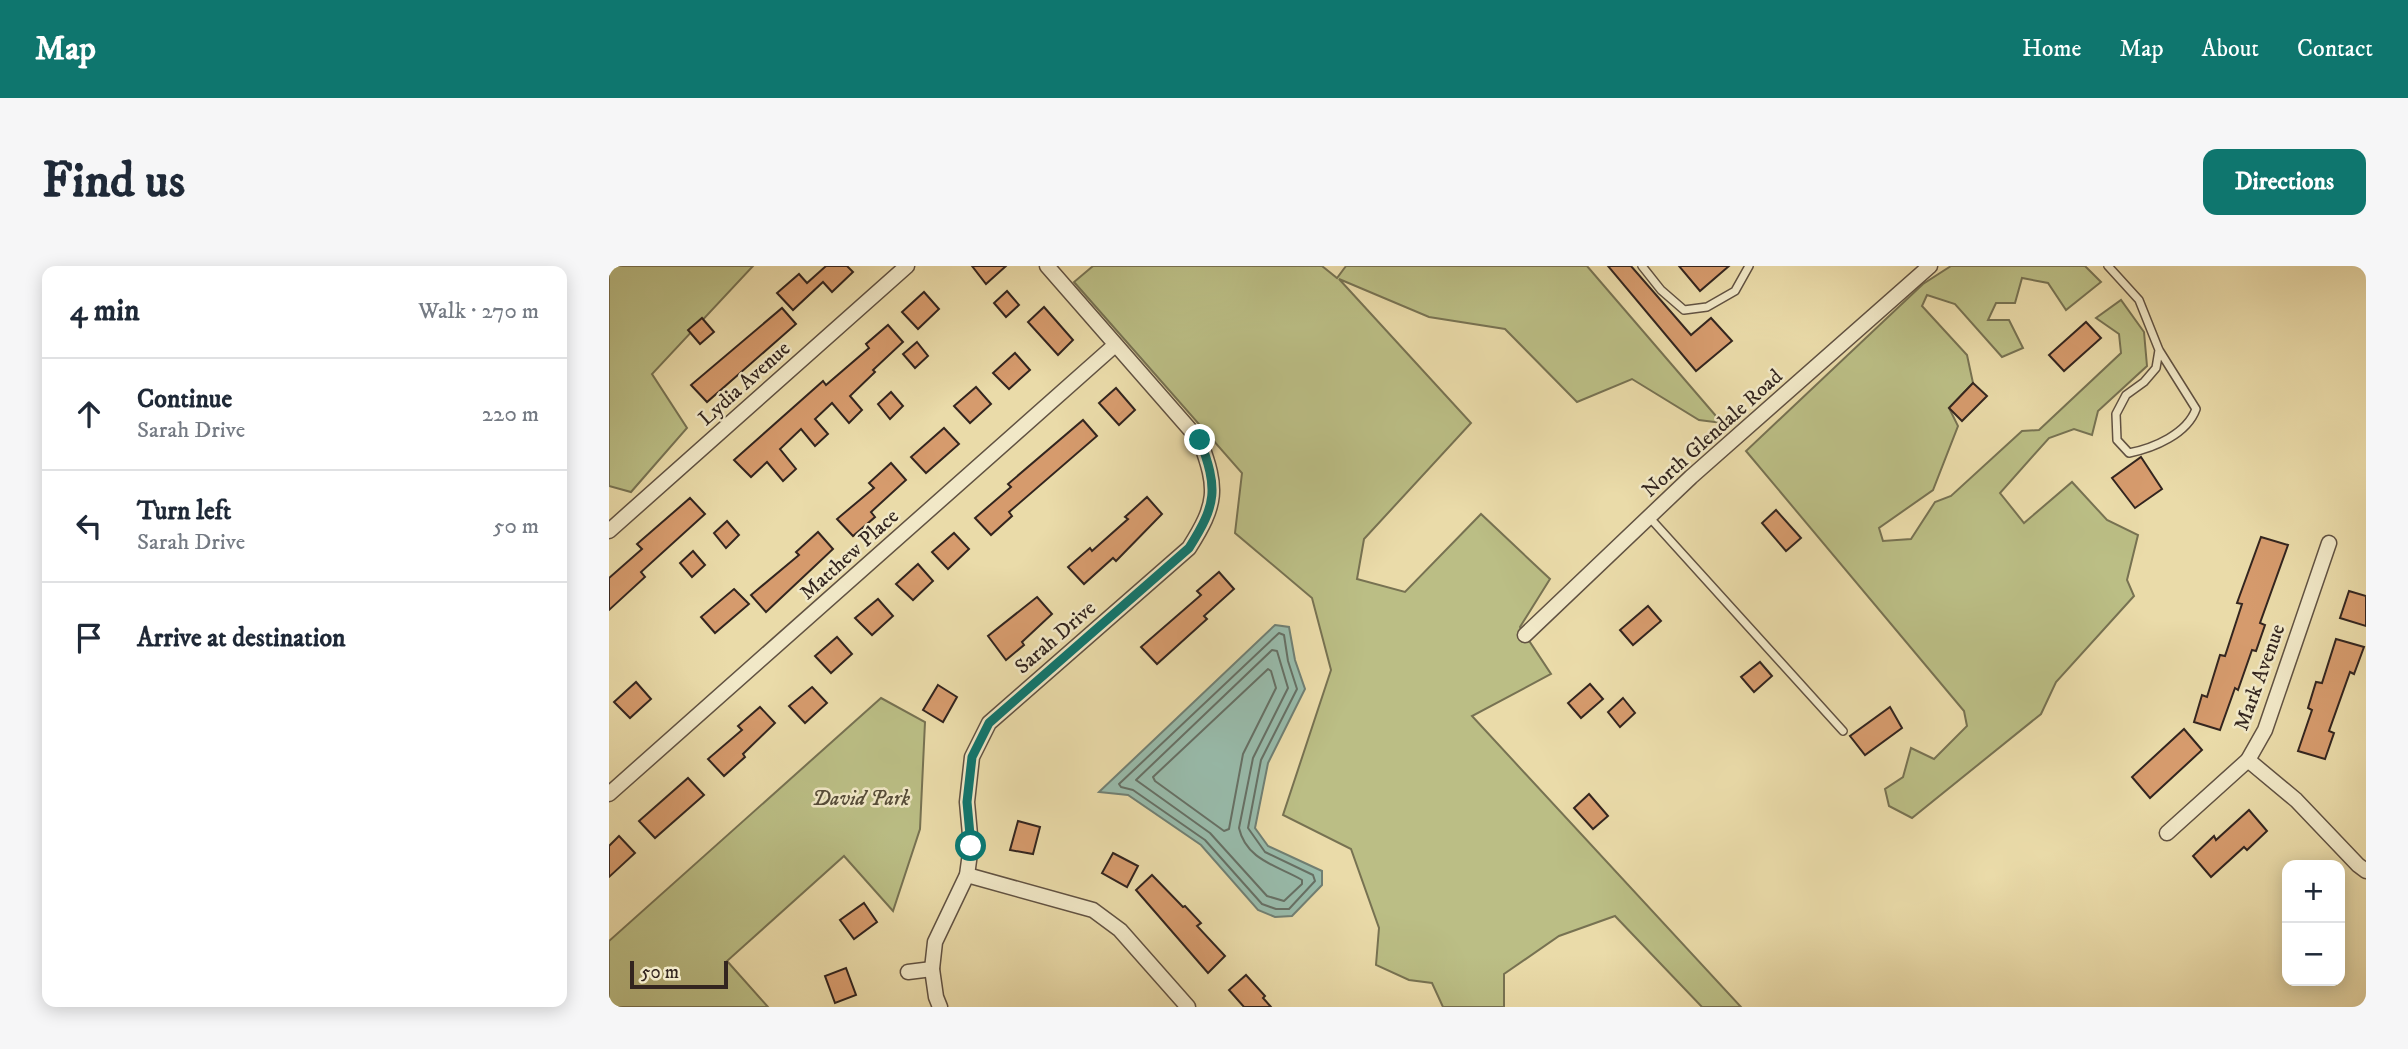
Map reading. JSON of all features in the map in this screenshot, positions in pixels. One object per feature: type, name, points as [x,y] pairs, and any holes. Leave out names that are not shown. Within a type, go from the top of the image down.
[{"type":"street","name":"Lydia Avenue","points":[[609,531],[907,266]]},
{"type":"street","name":"North Glendale Road","points":[[1525,635],[1691,477],[1930,266]]},
{"type":"street","name":"Sarah Drive","points":[[940,1007],[932,969],[935,942],[967,875],[971,846],[967,802],[972,757],[989,723],[1189,548],[1212,503],[1212,472],[1200,440],[1049,267]]},
{"type":"street","name":"Matthew Place","points":[[609,794],[1115,345]]},
{"type":"street","name":"Mark Avenue","points":[[2167,833],[2248,760],[2265,730],[2329,543]]},
{"type":"street","points":[[2248,760],[2296,800],[2366,872]]},
{"type":"street","points":[[967,875],[1093,910],[1120,930],[1188,1007]]},
{"type":"street","points":[[908,972],[932,969]]},
{"type":"lane","points":[[1642,266],[1661,290],[1684,310],[1707,307],[1735,291],[1749,266]]},
{"type":"lane","points":[[2108,266],[2139,300],[2159,350],[2196,409],[2191,422],[2177,433],[2146,450],[2129,453],[2116,440],[2116,414],[2126,395],[2144,382],[2156,368],[2159,350]]},
{"type":"lane","points":[[1650,518],[1843,731]]},
{"type":"green space","points":[[609,266],[753,266],[652,374],[687,428],[631,492],[609,486]]},
{"type":"green space","points":[[1093,266],[1322,266],[1337,278],[1346,266],[1587,266],[1722,423],[1699,420],[1632,379],[1577,402],[1505,329],[1429,317],[1339,279],[1471,423],[1364,539],[1357,579],[1405,592],[1481,514],[1550,579],[1520,627],[1551,674],[1472,716],[1741,1007],[1702,1007],[1615,916],[1559,936],[1504,974],[1504,1007],[1443,1007],[1432,983],[1409,980],[1376,965],[1379,928],[1351,849],[1283,815],[1331,670],[1312,598],[1235,533],[1242,473],[1074,282]]},
{"type":"green space","points":[[1951,266],[2085,266],[2101,282],[2066,310],[2048,283],[2022,278],[2015,303],[1996,303],[1988,320],[2009,320],[2023,348],[2002,357],[1955,304],[1927,295],[1922,306],[1967,355],[1973,383],[1949,408],[1958,426],[1933,490],[1879,528],[1883,541],[1911,539],[1935,502],[1951,496],[2022,431],[2039,430],[2121,353],[2119,334],[2096,318],[2121,300],[2144,332],[2147,366],[2098,411],[2092,435],[2074,429],[2049,438],[2000,493],[2024,523],[2072,482],[2107,520],[2138,535],[2127,580],[2134,596],[2056,682],[2041,714],[1912,818],[1889,806],[1885,789],[1903,777],[1911,748],[1934,759],[1967,726],[1964,711],[1746,451],[1923,284]]},
{"type":"green space","name":"David Park","points":[[881,698],[925,722],[920,829],[893,911],[844,856],[727,961],[768,1007],[609,1007],[609,941]]},
{"type":"water","points":[[1275,625],[1289,627],[1295,660],[1305,689],[1268,763],[1255,828],[1268,846],[1322,871],[1322,885],[1292,916],[1275,917],[1258,910],[1201,845],[1128,795],[1099,792]]},
{"type":"building","points":[[826,266],[847,266],[853,272],[832,292],[823,282],[793,310],[777,293],[799,274],[807,283]]},
{"type":"building","points":[[972,266],[1006,266],[986,284]]},
{"type":"building","points":[[1608,266],[1631,266],[1691,335],[1711,318],[1732,341],[1696,371]]},
{"type":"building","points":[[1679,266],[1729,266],[1700,291]]},
{"type":"building","points":[[1007,291],[1019,305],[1006,317],[994,303]]},
{"type":"building","points":[[924,292],[939,309],[918,329],[902,312]]},
{"type":"building","points":[[1044,307],[1073,340],[1058,355],[1028,322]]},
{"type":"building","points":[[782,308],[796,324],[707,402],[691,385]]},
{"type":"building","points":[[702,318],[714,332],[700,344],[688,330]]},
{"type":"building","points":[[2086,322],[2101,338],[2064,371],[2049,355]]},
{"type":"building","points":[[888,325],[903,342],[850,396],[862,410],[849,423],[832,403],[815,419],[828,434],[815,446],[801,429],[780,449],[796,469],[783,481],[767,462],[751,477],[734,460],[823,381],[826,385],[869,348],[866,344]]},
{"type":"building","points":[[917,342],[928,356],[915,368],[903,354]]},
{"type":"building","points":[[1015,353],[1030,370],[1009,389],[993,373]]},
{"type":"building","points":[[1973,383],[1987,396],[1962,421],[1949,408]]},
{"type":"building","points":[[976,387],[991,404],[970,423],[954,406]]},
{"type":"building","points":[[1116,388],[1135,410],[1119,425],[1099,403]]},
{"type":"building","points":[[891,392],[903,406],[890,419],[878,404]]},
{"type":"building","points":[[1083,420],[1097,436],[1009,512],[1012,516],[991,535],[975,518],[1011,487],[1008,484]]},
{"type":"building","points":[[944,428],[959,444],[926,473],[911,457]]},
{"type":"building","points":[[2141,457],[2162,489],[2135,508],[2112,478]]},
{"type":"building","points":[[891,463],[906,480],[871,512],[875,517],[853,536],[837,519],[874,488],[869,483]]},
{"type":"building","points":[[1147,497],[1162,514],[1116,561],[1113,558],[1084,584],[1068,567],[1090,548],[1092,551],[1128,519],[1125,517]]},
{"type":"building","points":[[690,498],[705,514],[641,572],[645,577],[609,610],[609,578],[642,549],[637,544]]},
{"type":"building","points":[[1776,510],[1801,538],[1786,551],[1762,523]]},
{"type":"building","points":[[727,521],[739,535],[726,548],[714,533]]},
{"type":"building","points":[[818,532],[833,549],[766,612],[751,595],[799,555],[796,552]]},
{"type":"building","points":[[954,533],[969,549],[948,569],[932,552]]},
{"type":"building","points":[[2261,537],[2288,545],[2260,623],[2265,625],[2256,651],[2252,650],[2220,730],[2194,722],[2202,695],[2207,697],[2220,655],[2225,656],[2242,604],[2237,603]]},
{"type":"building","points":[[693,551],[705,565],[692,577],[680,563]]},
{"type":"building","points":[[918,564],[933,581],[913,600],[896,584]]},
{"type":"building","points":[[1219,572],[1234,589],[1204,616],[1207,619],[1157,664],[1141,647],[1201,595],[1197,591]]},
{"type":"building","points":[[734,589],[749,604],[715,633],[701,617]]},
{"type":"building","points":[[2349,591],[2366,596],[2366,626],[2340,618]]},
{"type":"building","points":[[1037,597],[1052,614],[1022,642],[1024,645],[1006,660],[988,636]]},
{"type":"building","points":[[878,599],[893,616],[872,635],[855,618]]},
{"type":"building","points":[[1648,606],[1661,621],[1633,645],[1620,630]]},
{"type":"building","points":[[837,637],[852,654],[831,673],[815,656]]},
{"type":"building","points":[[2336,639],[2364,647],[2354,674],[2350,672],[2329,731],[2334,733],[2325,759],[2298,751],[2312,710],[2308,708],[2316,682],[2322,683]]},
{"type":"building","points":[[1760,662],[1772,676],[1754,692],[1741,677]]},
{"type":"building","points":[[636,682],[651,699],[630,718],[614,702]]},
{"type":"building","points":[[1590,684],[1603,699],[1581,718],[1568,703]]},
{"type":"building","points":[[938,685],[957,697],[943,722],[923,710]]},
{"type":"building","points":[[812,687],[827,703],[805,723],[789,706]]},
{"type":"building","points":[[1623,698],[1635,713],[1620,727],[1608,712]]},
{"type":"building","points":[[760,707],[775,723],[724,776],[708,759],[742,730],[738,726]]},
{"type":"building","points":[[1890,707],[1902,728],[1865,755],[1850,736]]},
{"type":"building","points":[[2184,729],[2202,750],[2150,798],[2132,777]]},
{"type":"building","points":[[688,778],[704,795],[655,838],[639,821]]},
{"type":"building","points":[[1589,794],[1608,816],[1593,829],[1574,808]]},
{"type":"building","points":[[2249,810],[2267,831],[2247,850],[2244,847],[2211,877],[2193,856],[2214,836],[2216,840]]},
{"type":"building","points":[[1018,821],[1040,827],[1033,854],[1010,850]]},
{"type":"building","points":[[619,836],[635,853],[609,877],[609,846]]},
{"type":"building","points":[[1113,853],[1138,866],[1127,887],[1102,873]]},
{"type":"building","points":[[1152,875],[1201,923],[1197,926],[1225,956],[1208,973],[1136,890]]},
{"type":"building","points":[[864,903],[877,922],[854,939],[840,920]]},
{"type":"building","points":[[846,968],[856,995],[835,1003],[825,976]]},
{"type":"building","points":[[1246,975],[1271,1007],[1244,1007],[1229,990]]},
{"type":"route","points":[[971,846],[967,802],[972,757],[989,723],[1189,548],[1212,503],[1212,472],[1200,440]]}]
